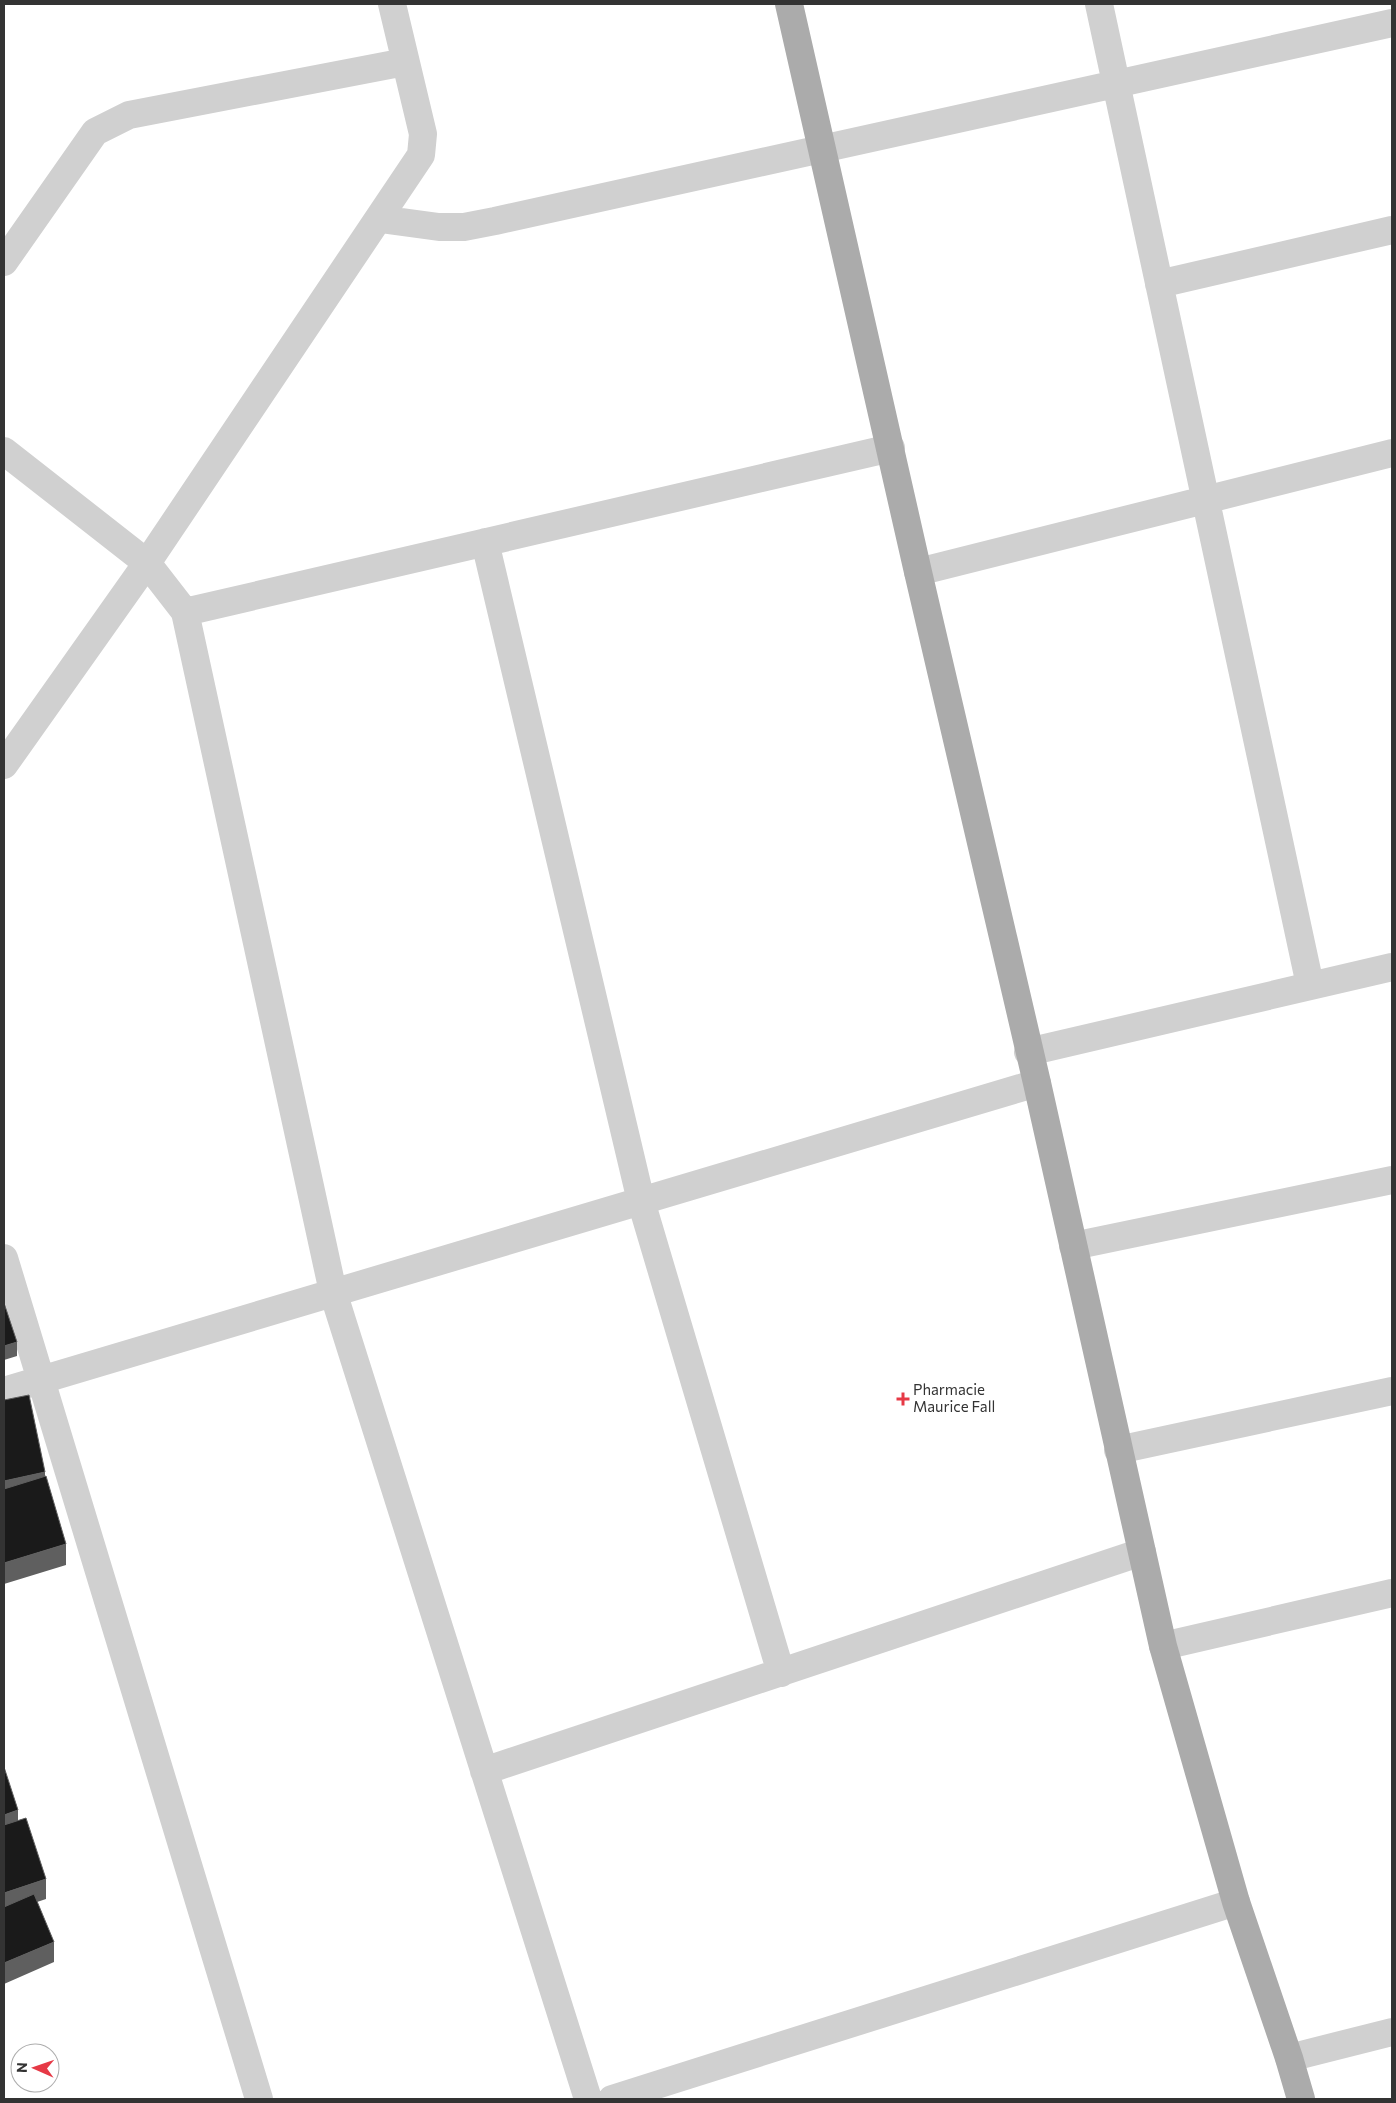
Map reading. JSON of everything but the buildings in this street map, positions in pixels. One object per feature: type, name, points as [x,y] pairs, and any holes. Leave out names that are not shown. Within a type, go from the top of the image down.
[{"type":"main road","points":[[789,4],[1028,1052],[1037,1083],[1163,1646],[1236,1902],[1301,2099]]},
{"type":"street","points":[[4,765],[148,563],[421,155],[422,134],[392,4]]},
{"type":"street","points":[[1099,4],[1310,985]]},
{"type":"street","points":[[380,218],[439,227],[464,227],[1392,23]]},
{"type":"street","points":[[4,262],[95,132],[129,115],[404,62]]},
{"type":"street","points":[[1159,284],[1392,230]]},
{"type":"street","points":[[184,612],[891,448]]},
{"type":"street","points":[[4,451],[148,563],[184,612],[333,1292],[588,2099]]},
{"type":"street","points":[[918,572],[1392,453]]},
{"type":"street","points":[[485,542],[641,1201],[781,1673]]},
{"type":"street","points":[[1028,1052],[1392,967]]},
{"type":"street","points":[[4,1391],[1037,1083]]},
{"type":"street","points":[[1073,1246],[1392,1180]]},
{"type":"street","points":[[4,1258],[259,2099]]},
{"type":"street","points":[[1118,1450],[1392,1391]]},
{"type":"street","points":[[484,1771],[1142,1552]]},
{"type":"street","points":[[1163,1646],[1392,1593]]},
{"type":"street","points":[[612,2099],[1236,1902]]},
{"type":"street","points":[[1289,2058],[1392,2032]]},
{"type":"place","name":"Pharmacie Maurice Fall","points":[[903,1399]]}]
